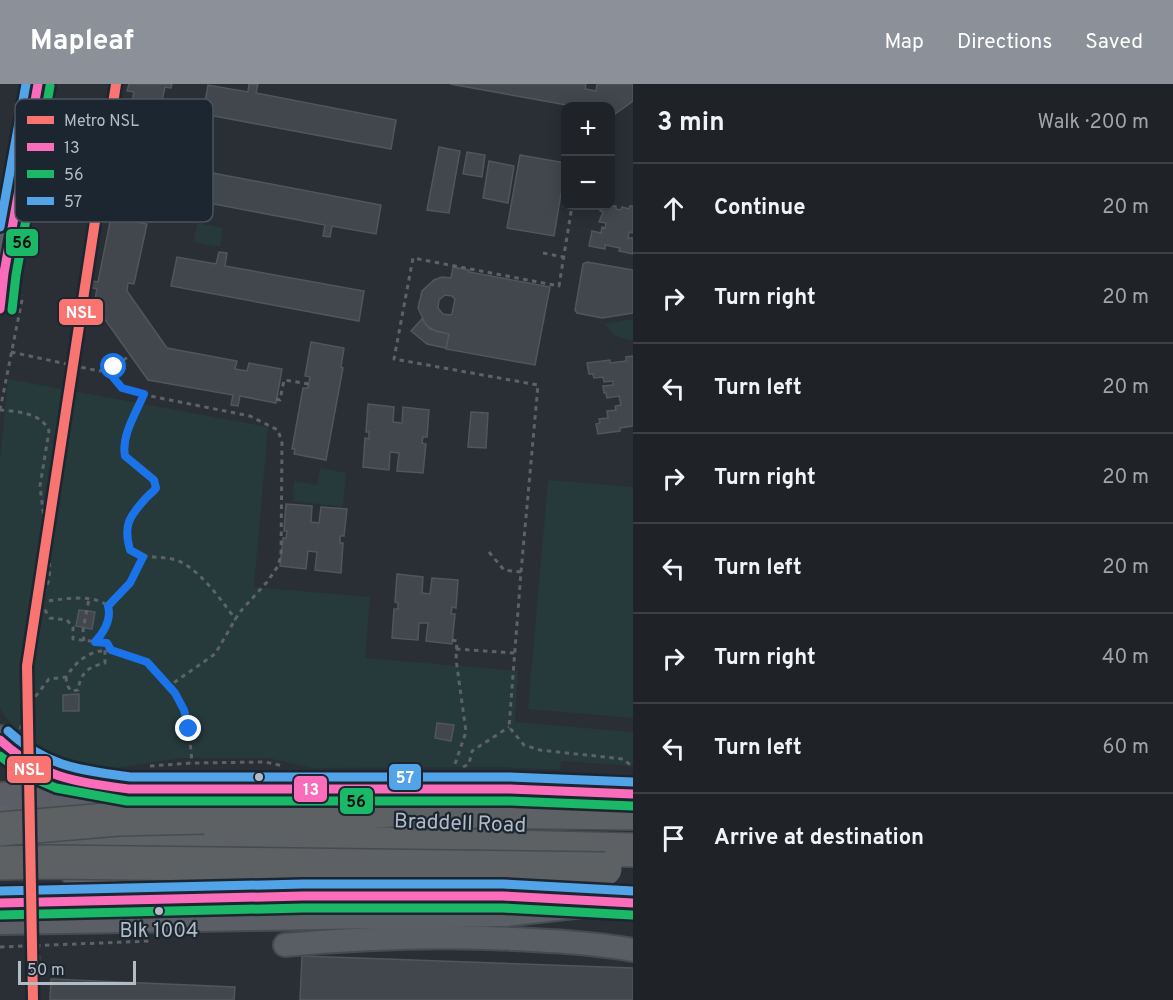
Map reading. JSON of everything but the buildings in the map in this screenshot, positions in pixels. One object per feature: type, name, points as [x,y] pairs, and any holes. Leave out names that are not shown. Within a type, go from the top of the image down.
[{"type":"highway","points":[[0,829],[118,819],[397,810],[601,820],[633,830]]},
{"type":"highway","points":[[601,820],[633,813]]},
{"type":"highway","points":[[0,820],[11,832],[38,842],[86,846],[300,842],[633,850]]},
{"type":"highway","points":[[86,846],[79,857],[78,873],[93,891],[125,900]]},
{"type":"highway","name":"Braddell Road","points":[[0,863],[619,870]]},
{"type":"main road","points":[[36,99],[38,84]]},
{"type":"main road","points":[[0,309],[10,284],[19,222]]},
{"type":"main road","points":[[9,738],[9,749],[38,769],[57,777],[67,780],[137,778]]},
{"type":"main road","name":"Braddell Road","points":[[0,798],[137,778],[633,794]]},
{"type":"main road","points":[[0,903],[303,896],[503,896],[633,903]]},
{"type":"main road","points":[[0,920],[506,912],[599,901]]},
{"type":"lane","points":[[285,945],[348,939],[453,936],[557,941],[633,950]]},
{"type":"path","points":[[572,210],[559,286],[413,258],[394,359],[538,385],[509,727],[524,745],[540,750],[623,759],[633,767]]},
{"type":"path","points":[[31,253],[33,242]]},
{"type":"path","points":[[543,254],[563,258]]},
{"type":"path","points":[[10,284],[11,352],[0,411],[14,411],[35,417],[46,424],[49,430],[40,486],[50,569],[49,580],[40,602]]},
{"type":"path","points":[[11,352],[99,370],[107,370],[130,355]]},
{"type":"path","points":[[107,370],[122,388],[250,416],[278,430],[282,443],[281,555],[278,566],[267,582],[239,612],[215,654],[169,686]]},
{"type":"path","points":[[276,399],[280,400],[284,380],[309,384]]},
{"type":"path","points":[[144,394],[126,437],[124,449],[125,456],[130,462],[141,468],[156,483],[154,492],[131,516],[126,529],[130,550],[143,557],[166,558],[188,567],[216,593],[236,620]]},
{"type":"path","points":[[489,552],[504,570],[521,572]]},
{"type":"path","points":[[95,642],[101,636],[109,619],[108,606],[130,583],[143,557]]},
{"type":"path","points":[[40,602],[89,599],[98,600],[108,606]]},
{"type":"path","points":[[84,640],[83,630],[89,599]]},
{"type":"path","points":[[40,602],[50,618],[67,620],[73,627],[73,639],[107,643],[111,650]]},
{"type":"path","points":[[452,640],[457,641],[456,659],[466,732],[453,771],[469,764],[472,751],[509,727]]},
{"type":"path","points":[[456,649],[515,653]]},
{"type":"path","points":[[105,650],[105,663],[85,670],[80,677],[78,690],[71,691],[67,686],[66,677],[86,655],[105,650],[111,650],[147,662],[175,693],[184,710],[191,740],[192,763]]},
{"type":"path","points":[[9,738],[23,720],[40,689],[50,679],[66,677]]},
{"type":"path","points":[[137,778],[192,763],[265,762],[285,766]]},
{"type":"path","points":[[0,947],[156,941]]},
{"type":"path","points":[[38,946],[40,975]]},
{"type":"shaded area","points":[[197,223],[223,228],[220,247],[194,242]]},
{"type":"shaded area","points":[[633,319],[633,341],[615,336],[605,324]]},
{"type":"shaded area","points":[[8,379],[268,427],[254,587],[370,597],[365,658],[518,671],[515,722],[633,732],[633,766],[561,761],[560,770],[500,767],[313,768],[267,758],[182,758],[103,770],[72,765],[41,751],[24,738],[0,708],[0,460]]},
{"type":"shaded area","points":[[320,468],[346,473],[343,507],[293,501],[294,481],[317,485]]},
{"type":"shaded area","points":[[548,480],[633,487],[633,718],[528,709]]},
{"type":"metro line","name":"NSL","points":[[114,99],[116,84]]},
{"type":"metro line","name":"NSL","points":[[33,1000],[27,666],[95,222]]},
{"type":"transit line","name":"57","points":[[23,99],[26,84]]},
{"type":"transit line","name":"13","points":[[35,99],[38,84]]},
{"type":"transit line","name":"56","points":[[48,99],[50,86]]},
{"type":"transit line","name":"57","points":[[0,227],[15,144]]},
{"type":"transit line","name":"13","points":[[0,309],[15,212]]},
{"type":"transit line","name":"56","points":[[12,310],[26,222]]},
{"type":"transit line","name":"57","points":[[8,731],[22,743],[51,760],[80,769],[130,777],[510,777],[633,782]]},
{"type":"transit line","name":"13","points":[[0,740],[30,763],[60,776],[92,784],[129,789],[510,789],[633,794]]},
{"type":"transit line","name":"56","points":[[0,756],[24,774],[56,788],[127,801],[510,801],[633,806]]},
{"type":"transit line","name":"57","points":[[0,891],[303,884],[503,884],[633,891]]},
{"type":"transit line","name":"13","points":[[0,903],[303,896],[503,896],[633,903]]},
{"type":"transit line","name":"56","points":[[0,915],[303,908],[503,908],[632,915]]},
{"type":"place","name":"Blk 1004","points":[[159,911]]},
{"type":"route","points":[[114,367],[107,370],[122,388],[144,394],[126,437],[124,449],[125,456],[154,480],[156,488],[131,516],[126,529],[130,550],[143,557],[130,583],[108,606],[109,619],[101,636],[95,642],[107,643],[111,650],[119,654],[147,662],[175,693],[184,710],[189,729]]}]
